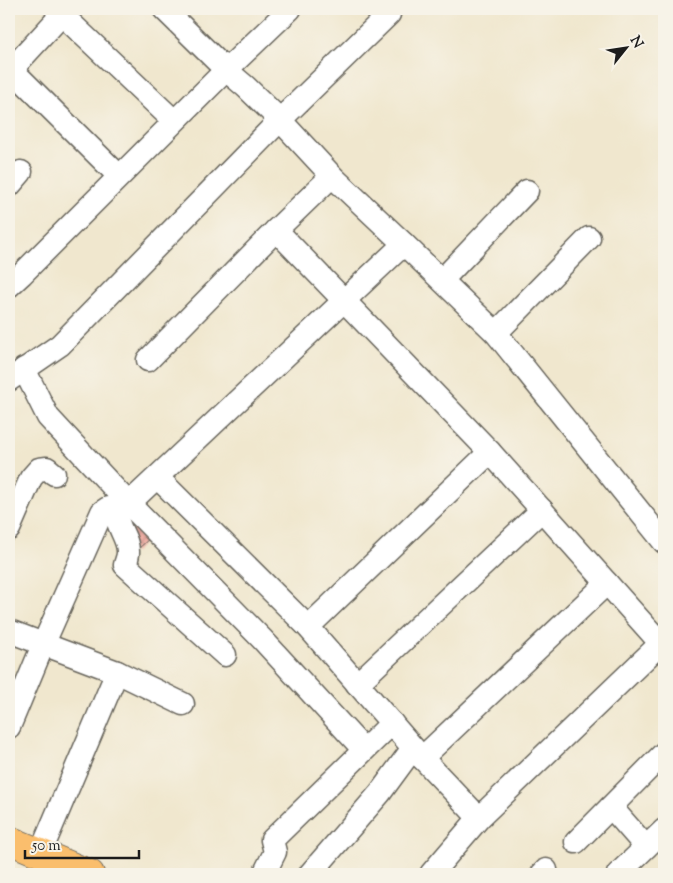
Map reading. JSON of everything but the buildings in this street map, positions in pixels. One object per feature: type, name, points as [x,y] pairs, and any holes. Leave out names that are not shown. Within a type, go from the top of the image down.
[{"type":"main road","points":[[9,840],[83,873]]},
{"type":"street","points":[[164,9],[280,120],[332,176],[496,333],[664,542]]},
{"type":"street","points":[[119,176],[10,70],[62,11],[174,121]]},
{"type":"street","points":[[9,286],[226,70],[280,12]]},
{"type":"street","points":[[364,750],[262,639],[123,508],[48,417],[17,374],[60,345],[280,120],[388,14]]},
{"type":"street","points":[[148,360],[332,176]]},
{"type":"street","points":[[442,280],[527,191]]},
{"type":"street","points":[[276,230],[490,452],[607,583],[662,641],[479,818],[432,874]]},
{"type":"street","points":[[496,333],[590,238]]},
{"type":"street","points":[[225,655],[125,565],[128,552],[116,518],[123,508],[158,478],[404,244]]},
{"type":"street","points":[[308,627],[490,452]]},
{"type":"street","points":[[9,529],[31,478],[39,469],[47,468],[54,474]]},
{"type":"street","points":[[158,478],[308,627],[418,753],[479,818]]},
{"type":"street","points":[[9,727],[100,515],[108,508],[123,508]]},
{"type":"street","points":[[357,684],[542,510]]},
{"type":"street","points":[[310,874],[380,793],[418,753],[607,583]]},
{"type":"street","points":[[9,631],[117,672],[183,704]]},
{"type":"street","points":[[40,854],[117,672]]},
{"type":"street","points":[[264,874],[275,852],[272,840],[392,723]]},
{"type":"street","points":[[576,842],[664,753]]},
{"type":"street","points":[[611,807],[646,847]]},
{"type":"street","points":[[618,874],[664,830]]}]
